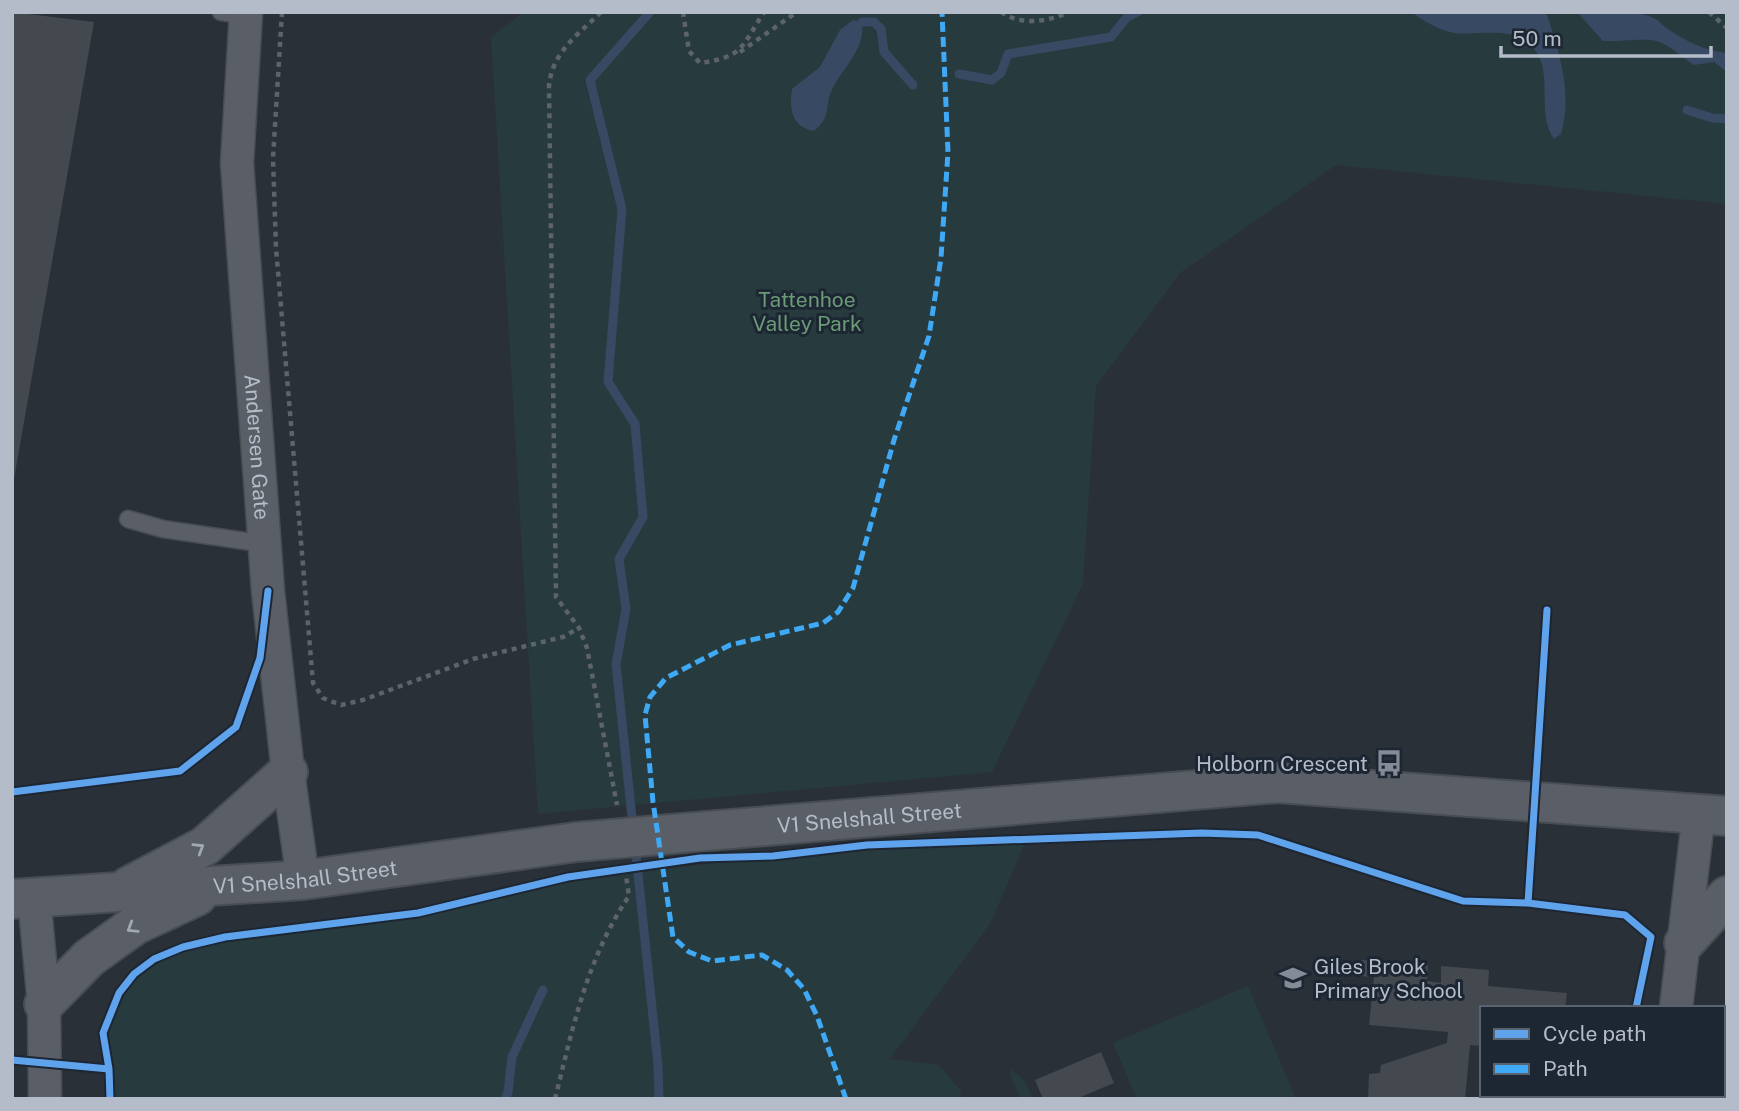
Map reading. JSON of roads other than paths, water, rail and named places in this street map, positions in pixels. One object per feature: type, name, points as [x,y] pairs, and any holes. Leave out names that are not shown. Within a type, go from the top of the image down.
[{"type":"street","name":"Andersen Gate","points":[[237,13],[237,163],[265,544],[288,772],[303,880]]},
{"type":"street","points":[[118,892],[205,846],[288,772]]},
{"type":"street","name":"V1 Snelshall Street","points":[[23,898],[303,880],[576,842],[1278,782],[1717,812]]},
{"type":"street","points":[[1676,1006],[1684,943],[1717,812]]},
{"type":"street","points":[[44,1004],[89,958],[135,925],[215,887]]},
{"type":"street","points":[[1684,943],[1727,896]]},
{"type":"street","points":[[23,898],[44,1004],[45,1099]]},
{"type":"lane","points":[[128,519],[163,529],[265,544]]},
{"type":"water","points":[[1411,12],[1546,12],[1560,57],[1565,88],[1566,103],[1561,134],[1554,139],[1549,129],[1541,61],[1528,43],[1509,34],[1448,32]]},
{"type":"water","points":[[1577,12],[1626,12],[1654,18],[1687,41],[1727,53],[1727,72],[1714,62],[1694,65],[1660,42],[1603,41]]},
{"type":"water","points":[[853,20],[862,22],[857,50],[831,92],[827,112],[820,126],[814,131],[806,129],[793,116],[792,89],[820,67],[840,30]]},
{"type":"waterway","points":[[633,827],[616,664],[626,609],[619,559],[643,517],[635,424],[608,382],[622,209],[590,80],[650,12]]},
{"type":"waterway","points":[[959,74],[992,80],[1001,73],[1008,54],[1111,37],[1127,17],[1138,12]]},
{"type":"waterway","points":[[862,22],[874,22],[881,29],[884,52],[913,85]]},
{"type":"waterway","points":[[1687,110],[1712,118],[1727,119]]},
{"type":"waterway","points":[[635,845],[658,1065],[659,1099]]},
{"type":"waterway","points":[[505,1099],[512,1057],[543,990]]},
{"type":"place","name":"Holborn Crescent","points":[[1389,763]]},
{"type":"place","name":"Giles Brook Primary School","points":[[1293,978]]},
{"type":"park label","name":"Tattenhoe Valley Park","points":[[807,311]]}]
